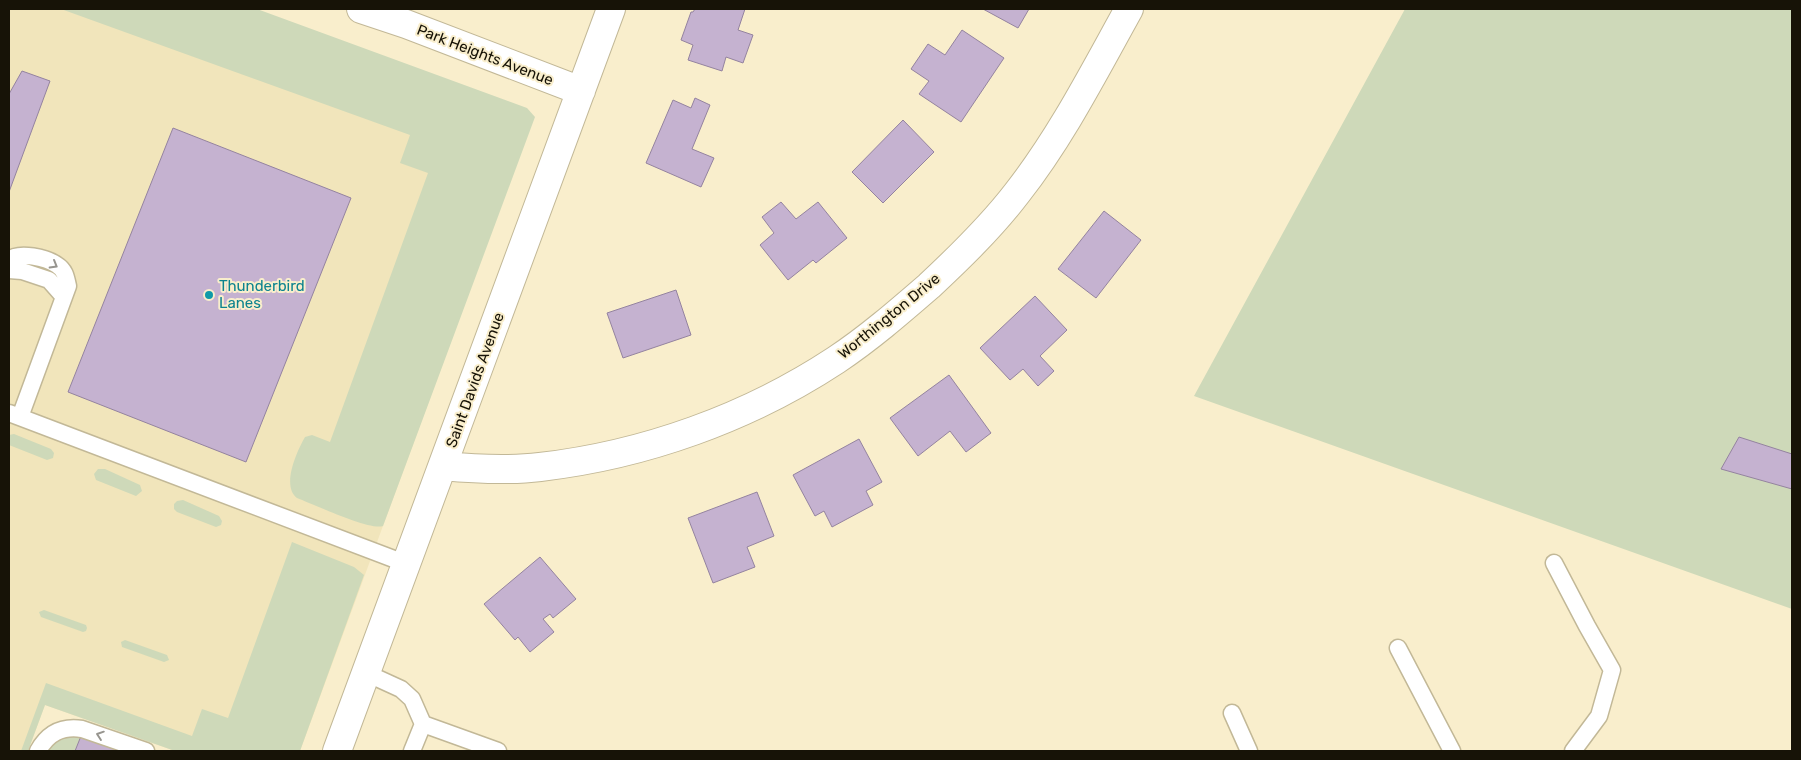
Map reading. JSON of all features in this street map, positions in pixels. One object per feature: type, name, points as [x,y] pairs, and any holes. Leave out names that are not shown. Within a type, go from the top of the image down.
[{"type":"street","name":"Park Heights Avenue","points":[[361,9],[406,24],[581,91]]},
{"type":"street","name":"Saint Davids Avenue","points":[[337,751],[611,9]]},
{"type":"street","name":"Worthington Drive","points":[[443,466],[477,469],[537,468],[599,458],[670,439],[716,422],[802,381],[835,360],[867,338],[958,260],[1017,194],[1065,122],[1128,9]]},
{"type":"lane","points":[[9,260],[12,257],[23,255],[57,265],[65,273],[68,286],[14,415],[407,564]]},
{"type":"lane","points":[[9,270],[22,271],[50,280],[64,297]]},
{"type":"lane","points":[[1554,563],[1612,670],[1599,716],[1573,751]]},
{"type":"lane","points":[[1398,648],[1452,751]]},
{"type":"lane","points":[[366,673],[401,689],[412,699],[423,724],[412,751]]},
{"type":"lane","points":[[1232,713],[1249,751]]},
{"type":"lane","points":[[423,724],[498,751]]},
{"type":"lane","points":[[38,751],[45,740],[53,733],[62,729],[72,728],[82,729],[146,751]]},
{"type":"shaded area","points":[[9,9],[252,9],[533,119],[300,751],[175,751],[45,705],[28,751],[9,751]]},
{"type":"green space","points":[[61,9],[257,9],[527,108],[535,117],[383,526],[366,525],[297,498],[292,493],[290,477],[298,451],[305,437],[312,435],[330,442],[428,173],[400,163],[410,135]]},
{"type":"green space","points":[[1405,9],[1792,9],[1792,609],[1194,396]]},
{"type":"green space","points":[[14,434],[51,449],[54,453],[53,458],[47,460],[9,445],[9,435]]},
{"type":"green space","points":[[98,469],[105,469],[140,485],[142,491],[136,496],[96,480],[94,474]]},
{"type":"green space","points":[[183,500],[219,516],[222,521],[221,525],[216,527],[177,512],[174,509],[174,504],[177,501]]},
{"type":"green space","points":[[292,542],[354,567],[364,575],[300,751],[175,751],[45,705],[28,751],[21,751],[46,683],[192,736],[202,709],[228,718]]},
{"type":"green space","points":[[44,610],[86,625],[86,631],[83,632],[41,617],[39,612]]},
{"type":"green space","points":[[125,640],[167,655],[169,660],[164,662],[122,647],[121,642]]},
{"type":"green space","points":[[63,736],[81,736],[75,751],[46,751],[48,747]]},
{"type":"building","points":[[695,9],[745,9],[738,30],[753,35],[743,63],[726,57],[722,71],[688,60],[693,45],[681,40],[691,12]]},
{"type":"building","points":[[983,9],[1029,9],[1018,28]]},
{"type":"building","points":[[962,30],[1004,58],[961,122],[919,94],[929,81],[911,69],[928,44],[945,55]]},
{"type":"building","points":[[22,71],[50,81],[9,192],[9,94]]},
{"type":"building","points":[[695,98],[710,105],[692,149],[714,158],[701,187],[646,163],[673,100],[691,108]]},
{"type":"building","points":[[903,120],[934,152],[883,203],[852,172]]},
{"type":"building","name":"Thunderbird Lanes","points":[[173,128],[351,198],[246,462],[68,392]]},
{"type":"building","points":[[781,202],[796,219],[818,202],[847,238],[816,263],[813,260],[788,280],[760,245],[774,233],[762,217]]},
{"type":"building","points":[[1104,211],[1141,240],[1096,298],[1058,269]]},
{"type":"building","points":[[676,290],[691,335],[623,358],[607,313]]},
{"type":"building","points":[[1035,296],[1067,330],[1040,356],[1054,371],[1038,386],[1023,369],[1010,380],[980,348]]},
{"type":"building","points":[[949,375],[991,433],[966,452],[950,431],[918,456],[890,418]]},
{"type":"building","points":[[1739,437],[1792,454],[1792,489],[1721,469]]},
{"type":"building","points":[[859,439],[882,482],[866,491],[873,505],[832,527],[824,511],[815,516],[793,475]]},
{"type":"building","points":[[757,492],[774,536],[747,547],[755,567],[713,583],[688,518]]},
{"type":"building","points":[[540,557],[576,599],[553,618],[550,614],[543,619],[554,632],[530,652],[518,637],[515,640],[484,604]]},
{"type":"building","points":[[81,736],[122,751],[75,751]]},
{"type":"place","name":"Thunderbird Lanes","points":[[209,295]]}]
